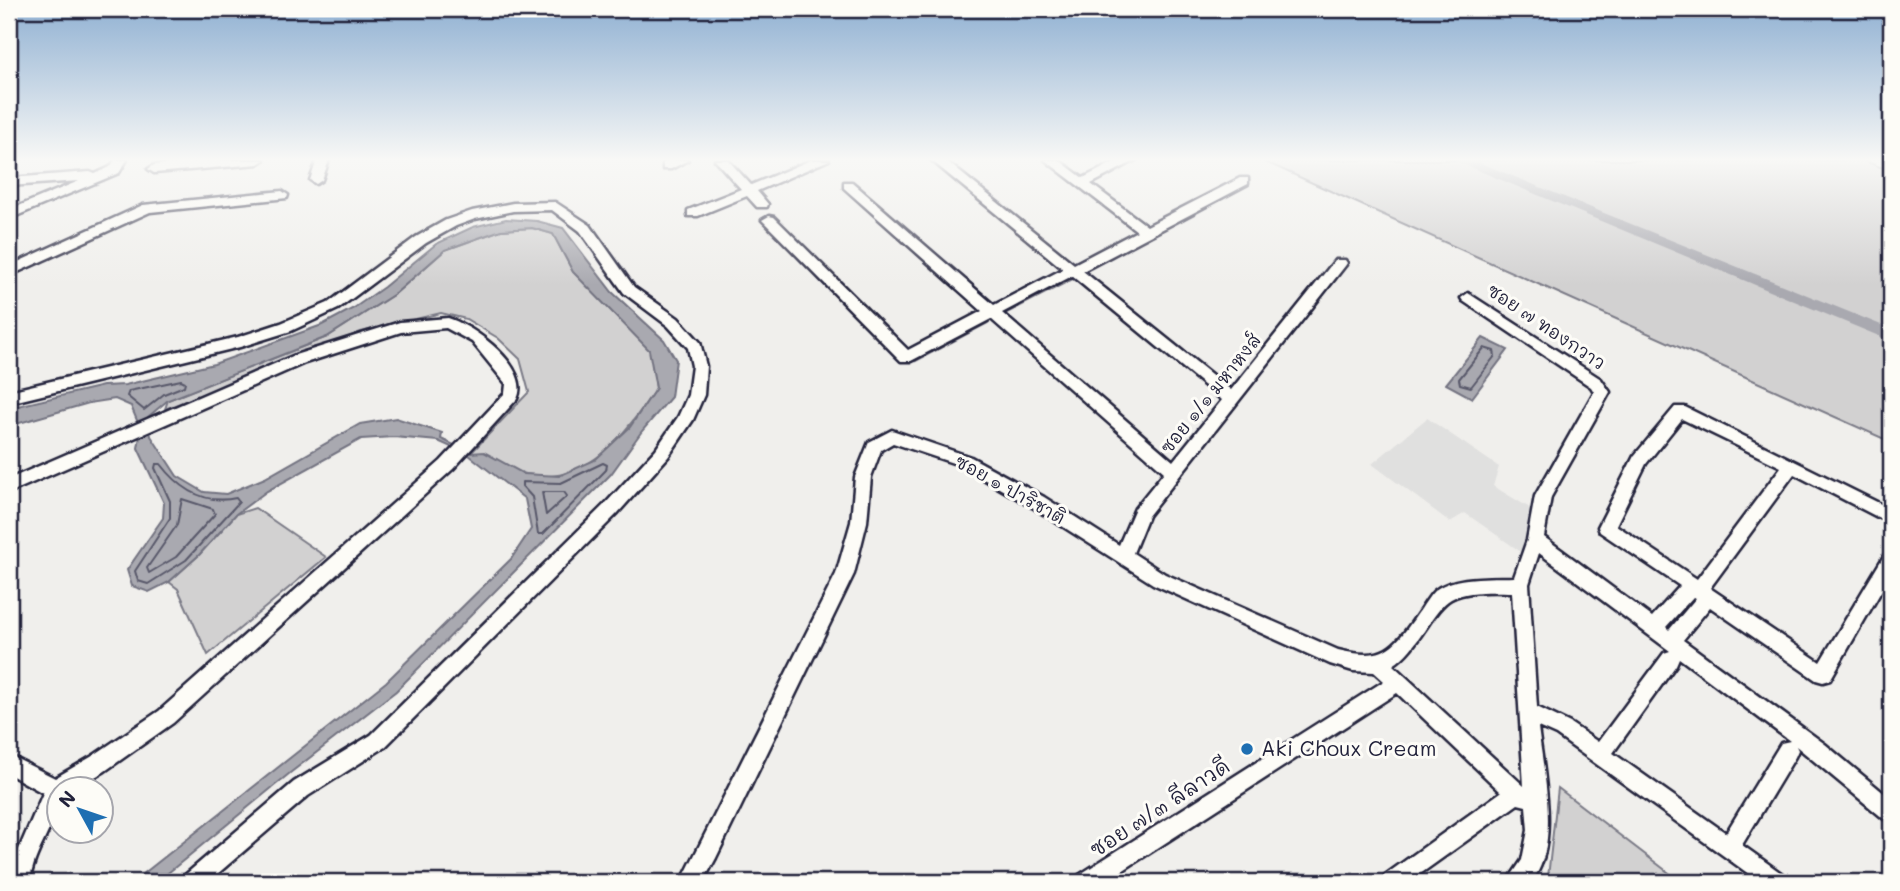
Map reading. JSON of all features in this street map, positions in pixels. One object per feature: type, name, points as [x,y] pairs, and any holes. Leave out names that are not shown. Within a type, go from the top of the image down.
[{"type":"street","points":[[9,215],[42,202]]},
{"type":"street","points":[[9,271],[148,208],[214,202]]},
{"type":"street","points":[[693,213],[722,202]]},
{"type":"street","points":[[867,202],[1173,471]]},
{"type":"street","points":[[988,202],[1233,400]]},
{"type":"street","points":[[1107,202],[1147,232]]},
{"type":"street","points":[[769,220],[906,357],[1205,202]]},
{"type":"street","points":[[9,397],[240,342],[286,327],[333,306],[421,240],[451,223],[472,215],[513,207],[555,206],[585,228],[629,290],[673,322],[695,346],[699,366],[696,395],[685,421],[662,453],[611,509],[378,741],[301,789],[192,882]]},
{"type":"street","name":"ซอย ๑/๑ มหาหงส์","points":[[1123,557],[1141,513],[1340,263]]},
{"type":"street","name":"ซอย ๗ ทองกวาว","points":[[1468,298],[1596,383],[1602,392],[1543,496],[1535,540]]},
{"type":"street","points":[[9,486],[300,359],[400,327],[448,323],[477,338],[511,376],[514,384],[512,395],[447,465],[255,639],[166,717],[77,776]]},
{"type":"street","points":[[1891,517],[1680,411],[1640,460],[1606,527],[1823,674],[1891,559]]},
{"type":"street","name":"ซอย ๑ ปาริชาติ","points":[[691,882],[709,851],[845,574],[859,522],[863,477],[875,446],[892,436],[965,461],[1038,502],[1159,579],[1336,658],[1358,664],[1380,665]]},
{"type":"street","points":[[1600,755],[1671,650],[1698,591],[1792,465]]},
{"type":"street","points":[[1517,882],[1531,865],[1538,830],[1520,584],[1535,540],[1654,628],[1671,650],[1818,751],[1891,812]]},
{"type":"street","points":[[1520,584],[1468,588],[1441,596],[1406,644],[1380,665],[1516,793],[1537,800]]},
{"type":"street","points":[[1654,628],[1698,591]]},
{"type":"street","name":"ซอย ๗/๓ ลีลาวดี","points":[[1086,882],[1400,681]]},
{"type":"street","points":[[1528,712],[1563,729],[1777,882]]},
{"type":"street","points":[[1729,848],[1788,750]]},
{"type":"street","points":[[9,764],[46,784]]},
{"type":"street","points":[[1392,882],[1516,793]]},
{"type":"street","points":[[20,882],[21,869],[46,810]]},
{"type":"shaded area","points":[[1354,202],[1891,202],[1891,442]]},
{"type":"shaded area","points":[[532,228],[553,234],[573,272],[650,350],[656,388],[618,438],[586,465],[568,473],[548,476],[526,474],[486,455],[471,453],[529,392],[520,359],[498,338],[466,319],[441,313],[361,332],[165,409],[168,400],[327,337],[396,293],[445,250],[501,230]]},
{"type":"shaded area","points":[[1427,418],[1499,467],[1493,486],[1535,511],[1524,554],[1465,513],[1450,522],[1372,464]]},
{"type":"shaded area","points":[[255,508],[326,557],[208,655],[178,589],[169,582],[199,555],[236,514]]},
{"type":"shaded area","points":[[1558,788],[1681,882],[1545,882],[1548,877]]},
{"type":"water","points":[[506,219],[537,221],[563,228],[612,292],[664,340],[676,360],[671,397],[611,474],[396,691],[290,773],[157,882],[133,882],[386,682],[511,559],[531,529],[525,499],[469,455],[438,441],[394,437],[361,439],[267,491],[236,514],[199,555],[169,582],[149,592],[132,586],[127,570],[163,518],[164,503],[138,448],[141,430],[131,406],[115,399],[89,403],[9,426],[9,408],[214,364],[322,325],[354,308],[384,287],[436,244],[473,227]],"holes":[[[532,228],[553,234],[573,272],[649,350],[656,388],[630,427],[595,460],[559,476],[524,474],[484,452],[471,453],[441,439],[442,433],[396,418],[360,424],[265,478],[226,494],[204,492],[177,476],[151,436],[148,417],[168,400],[327,337],[396,293],[445,250],[501,230]]]},
{"type":"water","points":[[1483,338],[1508,350],[1472,398],[1446,384]]},
{"type":"waterway","points":[[1562,202],[1891,335]]},
{"type":"waterway","points":[[1006,312],[1074,277]]},
{"type":"waterway","points":[[915,360],[987,322]]},
{"type":"place","name":"Aki Choux Cream","points":[[1247,749]]}]
